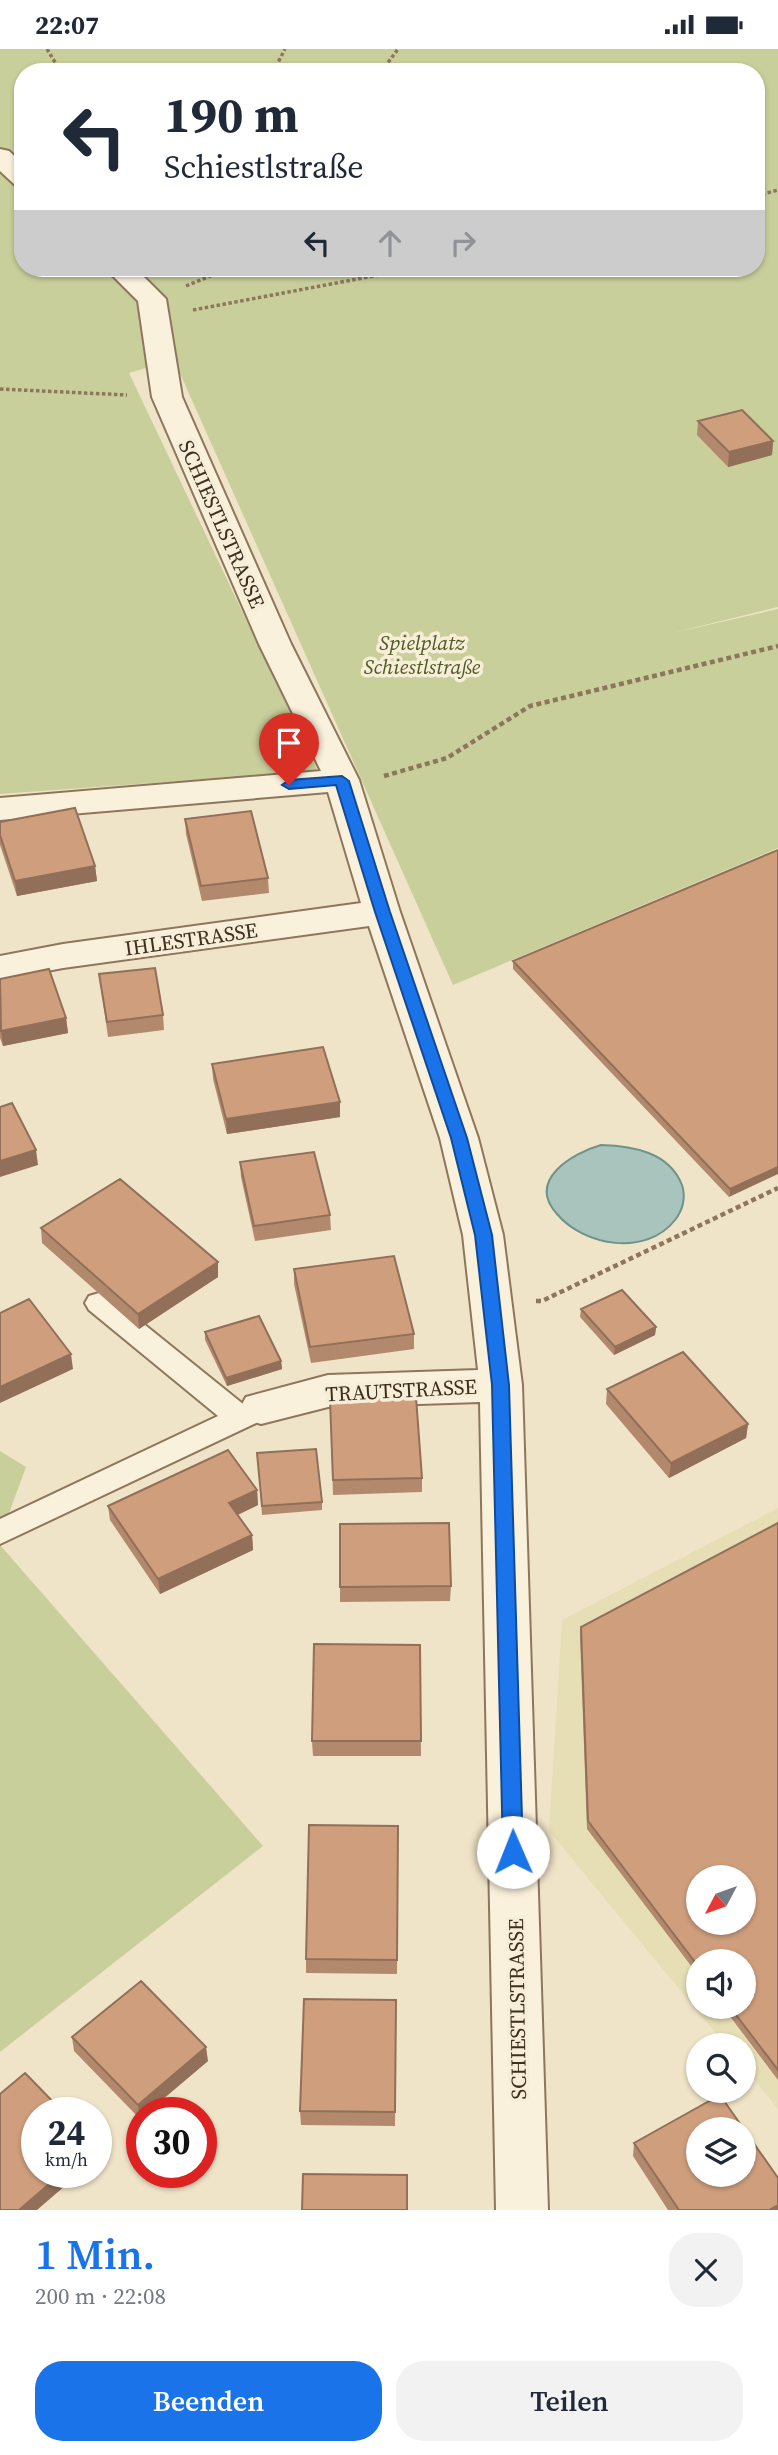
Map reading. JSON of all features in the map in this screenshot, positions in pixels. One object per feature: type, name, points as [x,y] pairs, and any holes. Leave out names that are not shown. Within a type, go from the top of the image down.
[{"type":"street","points":[[0,157],[14,170]]},
{"type":"street","points":[[127,277],[154,307]]},
{"type":"street","name":"SCHIESTLSTRASSE","points":[[154,307],[166,397],[275,644],[342,781],[382,912],[459,1138],[483,1235],[493,1297],[501,1385],[522,2210]]},
{"type":"street","points":[[0,809],[342,781]]},
{"type":"street","name":"IHLESTRASSE","points":[[0,968],[63,956],[382,912]]},
{"type":"street","name":"TRAUTSTRASSE","points":[[250,1413],[328,1391],[501,1385]]},
{"type":"lane","points":[[0,1532],[250,1413],[99,1303]]},
{"type":"path","points":[[154,307],[212,277]]},
{"type":"path","points":[[154,307],[278,296],[372,277]]},
{"type":"path","points":[[0,389],[166,397]]},
{"type":"path","points":[[342,781],[390,775],[447,758],[530,706],[778,646]]},
{"type":"path","points":[[493,1297],[542,1301],[778,1188]]},
{"type":"shaded area","points":[[778,1508],[778,2109],[756,2082],[756,2033],[715,2033],[704,2019],[756,2019],[756,1949],[686,1949],[686,1997],[549,1831],[562,1620]]},
{"type":"green space","name":"Spielplatz Schiestlstraße","points":[[0,49],[778,49],[778,607],[672,633],[778,609],[778,848],[453,985],[174,360],[129,373],[318,771],[0,794]]},
{"type":"green space","points":[[0,1451],[26,1467],[0,1538]]},
{"type":"green space","points":[[0,1545],[263,1846],[0,2052]]},
{"type":"water","points":[[601,1145],[649,1153],[668,1165],[676,1174],[682,1185],[683,1203],[675,1220],[663,1232],[632,1243],[615,1243],[583,1234],[557,1214],[549,1202],[547,1190],[550,1179],[567,1161]]},
{"type":"building","points":[[742,410],[773,441],[729,452],[698,421]]},
{"type":"building","points":[[75,808],[95,866],[15,881],[0,835],[0,822]]},
{"type":"building","points":[[251,811],[268,878],[201,886],[185,819]]},
{"type":"building","points":[[778,850],[778,1167],[730,1189],[513,961]]},
{"type":"building","points":[[155,968],[163,1015],[107,1022],[99,974]]},
{"type":"building","points":[[49,969],[66,1018],[1,1031],[0,979]]},
{"type":"building","points":[[323,1047],[340,1102],[226,1119],[212,1064]]},
{"type":"building","points":[[12,1103],[36,1150],[0,1161],[0,1107]]},
{"type":"building","points":[[314,1152],[330,1215],[254,1226],[240,1162]]},
{"type":"building","points":[[120,1179],[218,1262],[138,1314],[41,1228]]},
{"type":"building","points":[[394,1256],[414,1334],[310,1347],[294,1269]]},
{"type":"building","points":[[622,1290],[656,1327],[615,1347],[581,1309]]},
{"type":"building","points":[[29,1299],[71,1354],[0,1387],[0,1313]]},
{"type":"building","points":[[259,1316],[281,1361],[226,1378],[205,1332]]},
{"type":"building","points":[[683,1352],[748,1424],[671,1463],[607,1389]]},
{"type":"building","points":[[416,1397],[422,1478],[333,1480],[330,1400]]},
{"type":"building","points":[[316,1449],[322,1502],[262,1506],[257,1453]]},
{"type":"building","points":[[228,1450],[257,1490],[229,1503],[252,1535],[158,1579],[108,1506]]},
{"type":"building","points":[[449,1523],[451,1586],[340,1587],[340,1524]]},
{"type":"building","points":[[778,1523],[778,2070],[756,2041],[756,2033],[750,2033],[739,2019],[756,2019],[756,1949],[686,1950],[588,1821],[581,1627]]},
{"type":"building","points":[[314,1644],[420,1645],[421,1741],[312,1741]]},
{"type":"building","points":[[309,1825],[398,1826],[397,1960],[306,1959]]},
{"type":"building","points":[[141,1981],[206,2047],[147,2097],[130,2097],[72,2037]]},
{"type":"building","points":[[304,1999],[396,2000],[395,2112],[300,2111]]},
{"type":"building","points":[[25,2073],[48,2097],[21,2097],[21,2188],[44,2188],[19,2210],[0,2210],[0,2094]]},
{"type":"building","points":[[706,2103],[726,2103],[735,2117],[686,2117],[686,2187],[756,2187],[756,2147],[778,2178],[778,2205],[769,2210],[679,2210],[634,2143]]},
{"type":"building","points":[[303,2174],[407,2175],[407,2210],[302,2210]]},
{"type":"route","points":[[289,785],[342,781],[382,912],[459,1138],[483,1235],[493,1297],[501,1385],[513,1852]]}]
